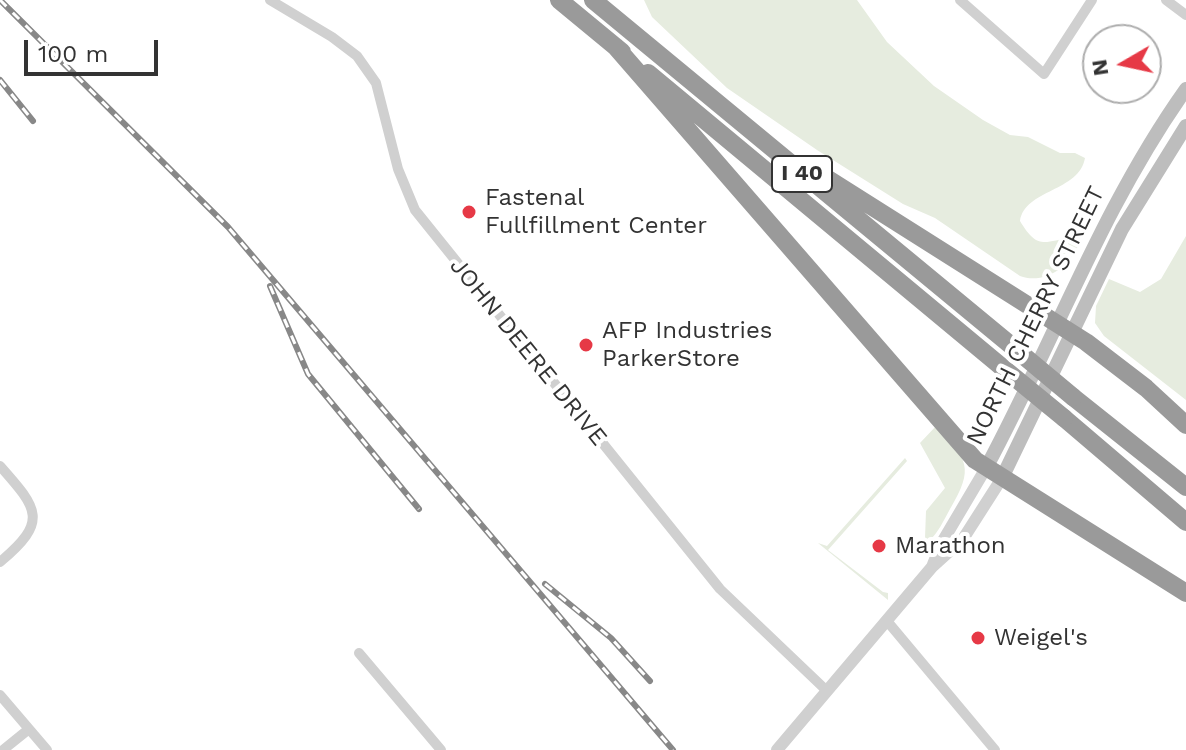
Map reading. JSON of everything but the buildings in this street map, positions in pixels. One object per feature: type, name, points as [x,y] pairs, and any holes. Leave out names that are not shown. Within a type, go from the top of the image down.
[{"type":"highway","name":"I 40","points":[[559,0],[714,125],[1186,522]]},
{"type":"highway","name":"I 40","points":[[593,0],[1186,487]]},
{"type":"highway","points":[[615,46],[994,473],[1186,593]]},
{"type":"highway","points":[[747,128],[1064,328],[1146,388],[1186,425]]},
{"type":"main road","name":"NORTH CHERRY STREET","points":[[994,473],[1064,328],[1119,195],[1186,89]]},
{"type":"main road","name":"NORTH CHERRY STREET","points":[[1064,328],[1186,126]]},
{"type":"street","name":"JOHN DEERE DRIVE","points":[[270,0],[332,37],[357,56],[376,83],[398,169],[415,210],[720,589],[827,691]]},
{"type":"street","points":[[960,0],[1044,74],[1092,0]]},
{"type":"street","points":[[1166,0],[1186,15]]},
{"type":"street","points":[[0,466],[29,499],[34,520],[26,541],[0,562]]},
{"type":"street","name":"NORTH CHERRY STREET","points":[[777,750],[932,567],[963,539],[994,473]]},
{"type":"street","name":"NORTH CHERRY STREET","points":[[932,567],[941,544],[994,473]]},
{"type":"street","points":[[887,621],[995,750]]},
{"type":"street","points":[[359,653],[441,750]]},
{"type":"street","points":[[0,695],[47,750]]},
{"type":"street","points":[[3,750],[29,729]]},
{"type":"shaded area","points":[[644,0],[857,0],[887,42],[934,86],[983,120],[1010,135],[1028,137],[1060,153],[1075,153],[1085,158],[1073,178],[1031,202],[1020,221],[1031,236],[1041,242],[1071,237],[1079,243],[1075,252],[1056,272],[1047,276],[1020,276],[935,218],[903,204],[817,150],[727,88],[652,17]]},
{"type":"shaded area","points":[[1186,236],[1186,400],[1104,336],[1095,323],[1096,306],[1109,279],[1140,292],[1161,279]]},
{"type":"shaded area","points":[[937,425],[961,456],[965,473],[958,495],[929,541],[925,538],[926,511],[945,488],[920,443]]},
{"type":"shaded area","points":[[905,458],[907,461],[828,550],[888,593],[888,600],[818,543],[827,546]]},
{"type":"railway","points":[[0,0],[228,227],[673,750]]},
{"type":"railway","points":[[0,80],[33,121]]},
{"type":"railway","points":[[270,286],[308,374],[419,509]]},
{"type":"railway","points":[[545,584],[611,638],[650,681]]},
{"type":"place","name":"Fastenal Fullfillment Center","points":[[469,212]]},
{"type":"place","name":"AFP Industries ParkerStore","points":[[586,345]]},
{"type":"place","name":"Marathon","points":[[879,546]]},
{"type":"place","name":"Weigel's","points":[[978,638]]}]
